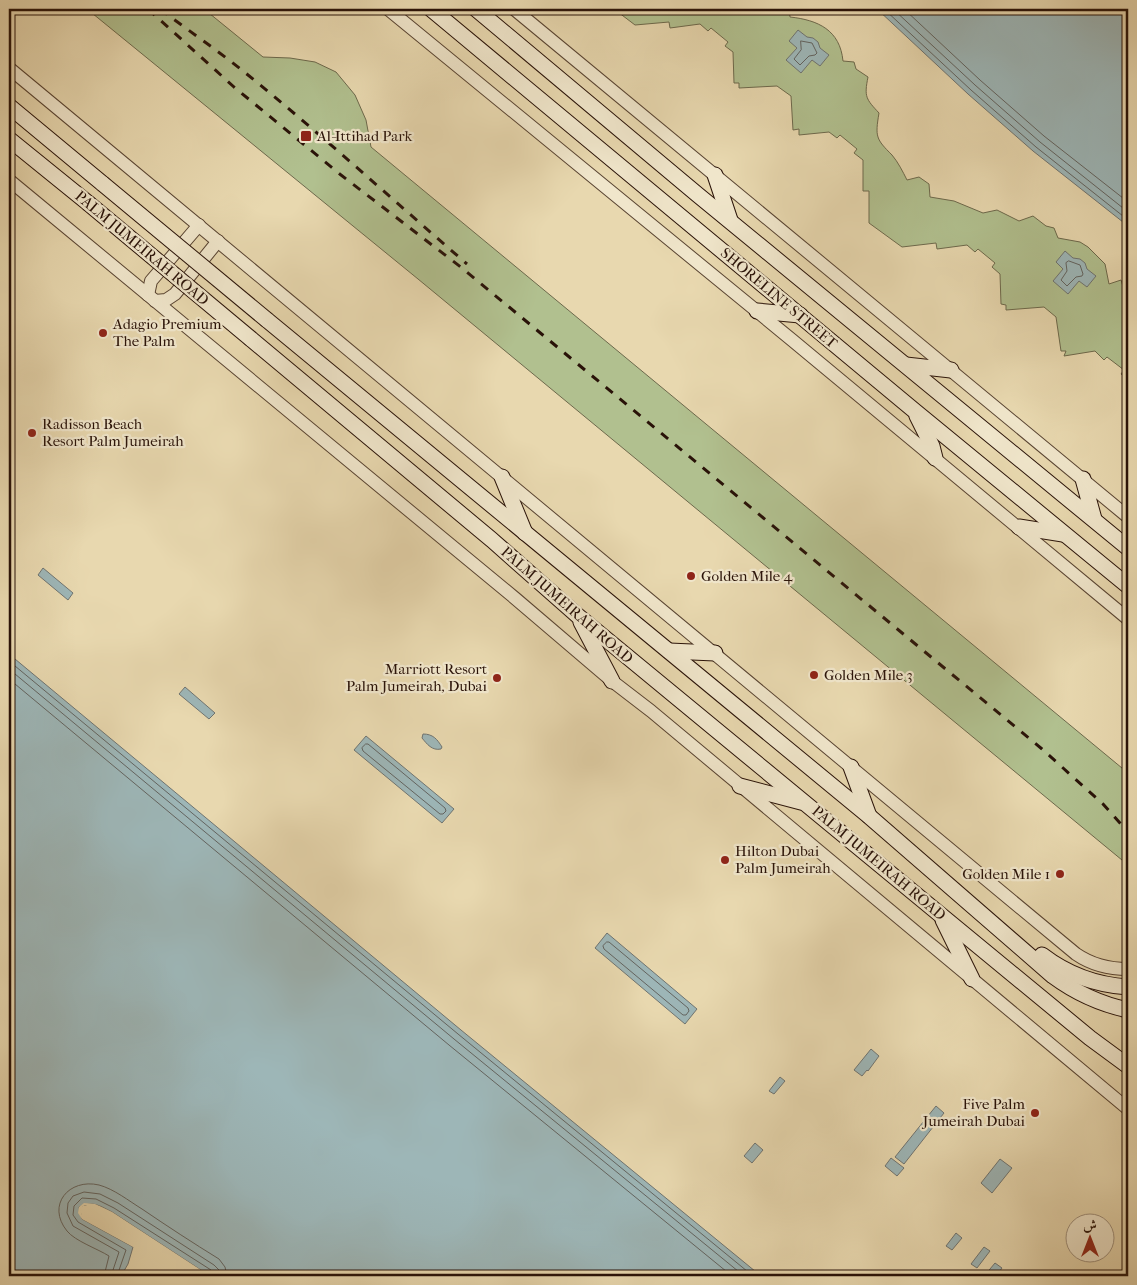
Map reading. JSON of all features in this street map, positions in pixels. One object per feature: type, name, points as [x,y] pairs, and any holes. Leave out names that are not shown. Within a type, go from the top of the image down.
[{"type":"main road","name":"SHORELINE STREET","points":[[431,9],[1128,586]]},
{"type":"main road","name":"SHORELINE STREET","points":[[476,9],[1128,548]]},
{"type":"main road","name":"PALM JUMEIRAH ROAD","points":[[9,106],[870,817],[1064,984],[1090,998],[1128,1010]]},
{"type":"main road","name":"PALM JUMEIRAH ROAD","points":[[9,139],[492,540],[578,616],[1090,1038],[1128,1066]]},
{"type":"main road","points":[[715,175],[730,220]]},
{"type":"main road","points":[[757,311],[800,315]]},
{"type":"main road","points":[[906,365],[951,370]]},
{"type":"main road","points":[[916,412],[932,446],[935,458]]},
{"type":"main road","points":[[502,476],[526,534]]},
{"type":"main road","points":[[1083,479],[1094,519]]},
{"type":"main road","points":[[1019,527],[1064,534]]},
{"type":"main road","points":[[578,616],[612,681]]},
{"type":"main road","points":[[669,651],[715,654]]},
{"type":"main road","points":[[852,766],[870,817]]},
{"type":"main road","points":[[740,786],[807,804]]},
{"type":"main road","points":[[940,914],[972,979]]},
{"type":"main road","points":[[988,919],[1010,930],[1066,971],[1090,981],[1128,987]]},
{"type":"street","points":[[388,9],[1019,527],[1128,620]]},
{"type":"street","points":[[514,9],[1128,517]]},
{"type":"street","points":[[9,68],[852,766],[1076,954],[1089,962],[1102,966],[1128,969]]},
{"type":"street","points":[[9,180],[516,598],[612,681],[651,711],[1128,1108]]},
{"type":"street","points":[[152,298],[151,280],[199,225]]},
{"type":"street","points":[[152,298],[166,300],[175,294],[218,241]]},
{"type":"green space","points":[[87,9],[204,9],[263,57],[290,58],[315,62],[336,72],[355,95],[366,120],[371,147],[1128,773],[1128,865],[418,279]]},
{"type":"green space","points":[[614,9],[789,9],[790,17],[810,21],[826,28],[837,41],[843,61],[854,62],[856,69],[868,77],[867,97],[879,113],[878,137],[892,155],[907,180],[919,177],[929,184],[930,197],[954,201],[983,213],[997,210],[1019,221],[1033,216],[1046,226],[1054,228],[1058,238],[1080,242],[1088,247],[1105,264],[1109,284],[1121,280],[1125,293],[1128,296],[1128,380],[1121,374],[1124,370],[1107,357],[1104,360],[1095,351],[1064,356],[1066,351],[1061,351],[1056,317],[1044,307],[1006,310],[1006,305],[1001,304],[1000,274],[992,267],[995,263],[978,249],[975,252],[967,245],[937,249],[936,243],[902,247],[869,223],[869,191],[863,191],[863,160],[854,153],[857,149],[840,135],[837,138],[829,132],[799,135],[799,129],[793,130],[791,96],[777,86],[739,88],[739,83],[734,83],[733,52],[725,46],[728,42],[711,28],[708,31],[700,24],[670,28],[669,22],[635,25]]},
{"type":"water","points":[[877,9],[1128,9],[1128,226],[1033,151],[968,94]]},
{"type":"water","points":[[798,30],[818,42],[820,48],[829,55],[820,66],[812,60],[801,73],[786,60],[797,48],[789,41]]},
{"type":"water","points":[[1065,251],[1073,258],[1080,259],[1085,263],[1087,269],[1096,276],[1087,287],[1079,281],[1068,294],[1053,281],[1063,269],[1056,262]]},
{"type":"water","points":[[43,568],[73,593],[68,600],[38,575]]},
{"type":"water","points":[[9,654],[461,1030],[761,1276],[210,1276],[112,1212],[92,1204],[79,1207],[82,1219],[133,1247],[128,1264],[121,1276],[9,1276]]},
{"type":"water","points":[[185,687],[215,713],[209,719],[179,694]]},
{"type":"water","points":[[423,734],[434,738],[442,747],[441,749],[435,749],[430,746],[422,738]]},
{"type":"water","points":[[366,736],[454,809],[442,823],[354,750]]},
{"type":"water","points":[[607,933],[697,1009],[685,1024],[595,948]]},
{"type":"water","points":[[871,1049],[879,1056],[862,1076],[854,1070]]},
{"type":"water","points":[[780,1077],[785,1081],[774,1094],[769,1091]]},
{"type":"water","points":[[936,1106],[944,1113],[904,1164],[895,1157]]},
{"type":"water","points":[[755,1143],[763,1150],[752,1163],[744,1156]]},
{"type":"water","points":[[891,1158],[904,1168],[897,1176],[885,1166]]},
{"type":"water","points":[[1000,1159],[1012,1168],[992,1193],[981,1183]]},
{"type":"water","points":[[956,1233],[962,1238],[952,1250],[946,1246]]},
{"type":"water","points":[[984,1247],[990,1251],[977,1268],[971,1264]]},
{"type":"water","points":[[995,1263],[1002,1268],[996,1276],[985,1275]]},
{"type":"pier","points":[[84,1203],[95,1204],[112,1212],[210,1276],[195,1270],[111,1214],[94,1206],[85,1205],[82,1207],[81,1213],[83,1217],[134,1245],[135,1248],[82,1219],[78,1213],[79,1207]]},
{"type":"railway","points":[[148,9],[234,87],[341,175],[462,268],[1042,749],[1103,804],[1128,832]]},
{"type":"railway","points":[[160,9],[227,58],[276,98],[467,264]]},
{"type":"place","name":"Al-Ittihad Park","points":[[306,136]]},
{"type":"place","name":"Adagio Premium The Palm","points":[[103,333]]},
{"type":"place","name":"Radisson Beach Resort Palm Jumeirah","points":[[32,433]]},
{"type":"place","name":"Golden Mile 4","points":[[691,576]]},
{"type":"place","name":"Golden Mile 3","points":[[814,675]]},
{"type":"place","name":"Marriott Resort Palm Jumeirah, Dubai","points":[[497,678]]},
{"type":"place","name":"Hilton Dubai Palm Jumeirah","points":[[725,860]]},
{"type":"place","name":"Golden Mile 1","points":[[1060,874]]},
{"type":"place","name":"Five Palm Jumeirah Dubai","points":[[1035,1113]]}]
